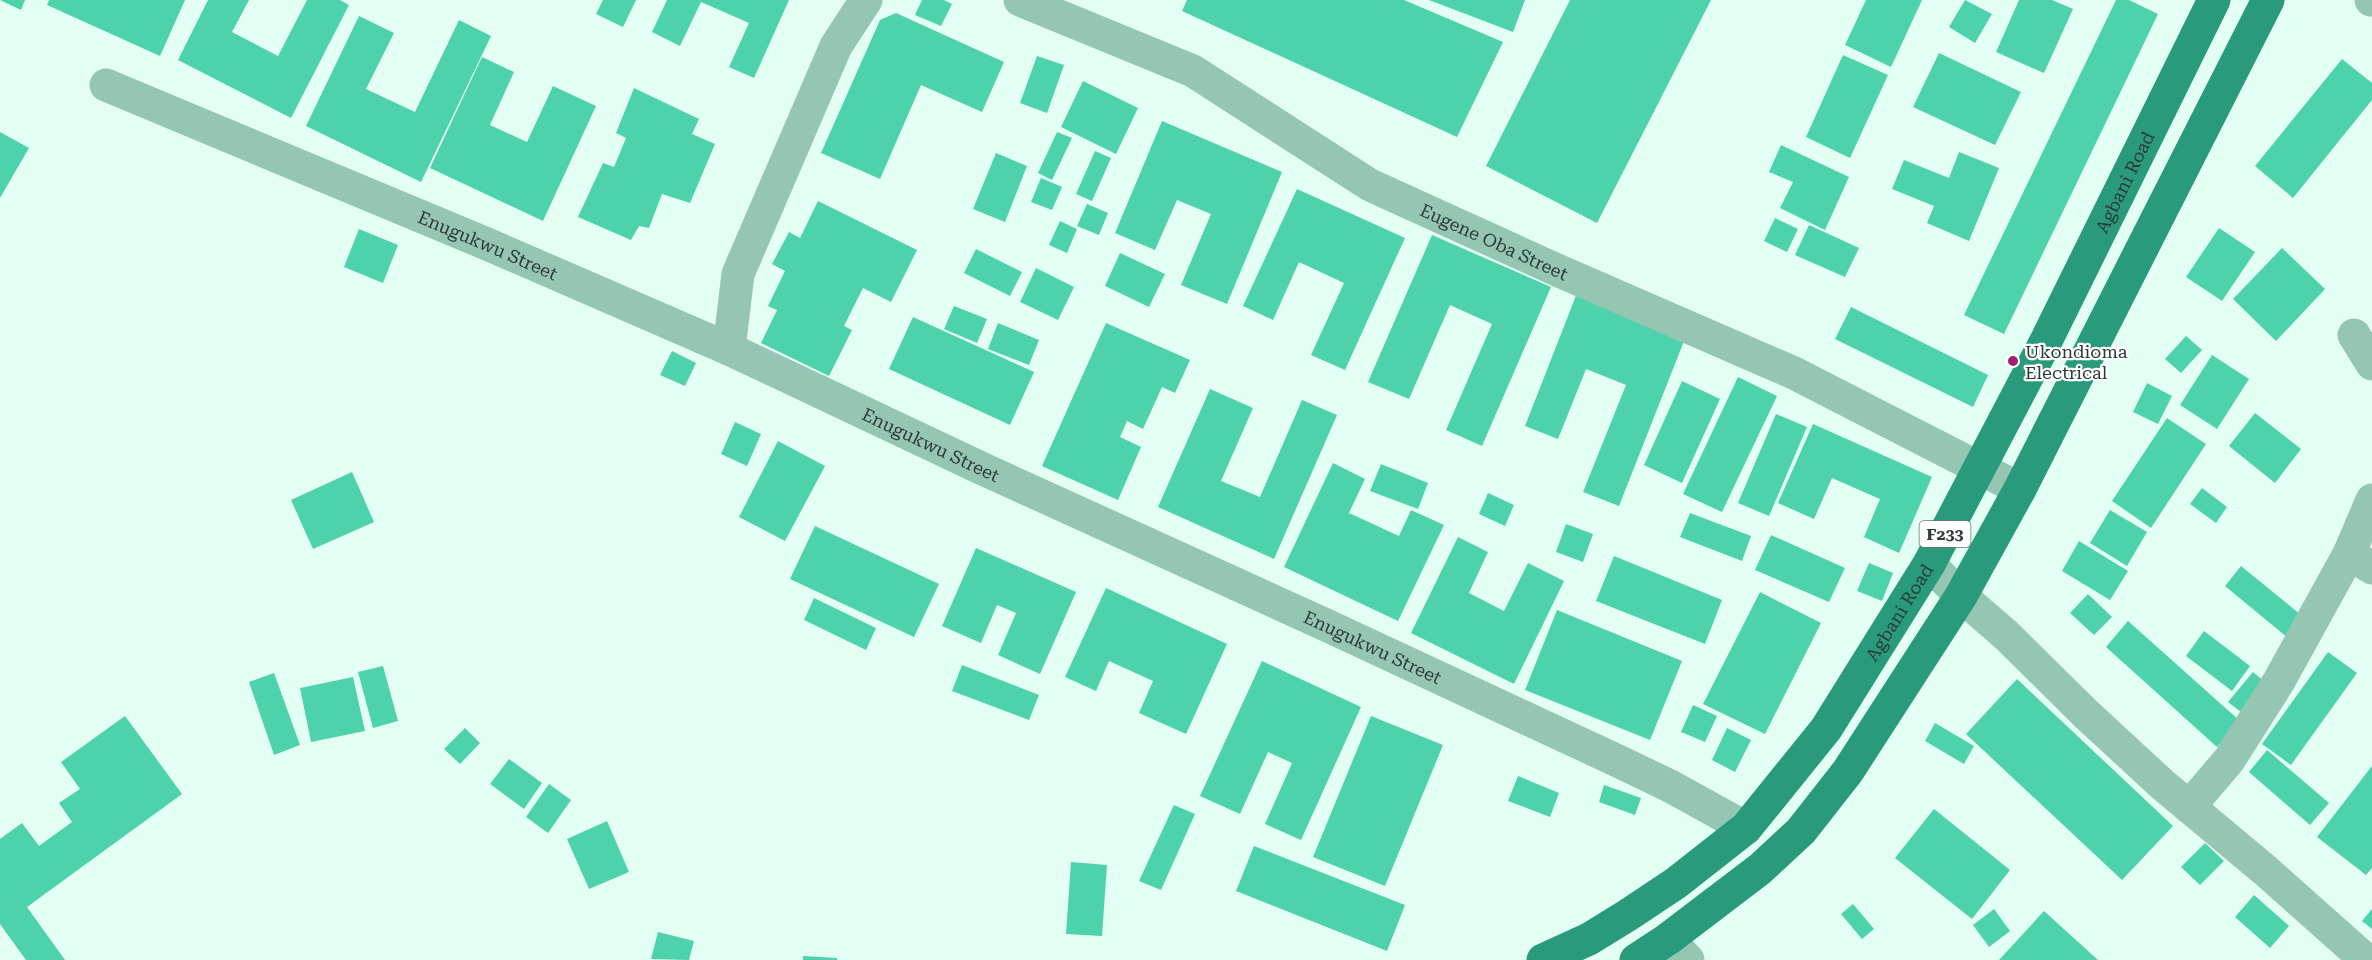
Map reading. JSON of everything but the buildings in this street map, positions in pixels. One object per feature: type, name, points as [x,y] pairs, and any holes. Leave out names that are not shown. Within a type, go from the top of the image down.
[{"type":"main road","name":"F233","points":[[1636,960],[1678,950],[1760,868],[1801,831],[1848,771],[1961,596],[2020,489],[2268,0]]},
{"type":"main road","name":"Agbani Road","points":[[1543,960],[1589,939],[1628,915],[1676,883],[1746,828],[1826,729],[1929,564],[2046,341],[2205,3]]},
{"type":"street","points":[[729,349],[738,274],[836,45],[866,0]]},
{"type":"street","name":"Eugene Oba Street","points":[[1020,0],[1193,72],[1370,184],[1557,270],[1794,373],[2020,489]]},
{"type":"street","name":"Enugukwu Street","points":[[106,85],[487,244],[729,349],[983,469],[1620,762],[1670,786],[1746,828]]},
{"type":"street","points":[[2354,335],[2372,364]]},
{"type":"street","points":[[2189,807],[2229,760],[2360,561],[2372,500]]},
{"type":"street","points":[[1929,564],[1961,596],[2006,635],[2086,714],[2189,807],[2266,871],[2366,960]]},
{"type":"place","name":"Ukondioma Electrical","points":[[2013,361]]}]
